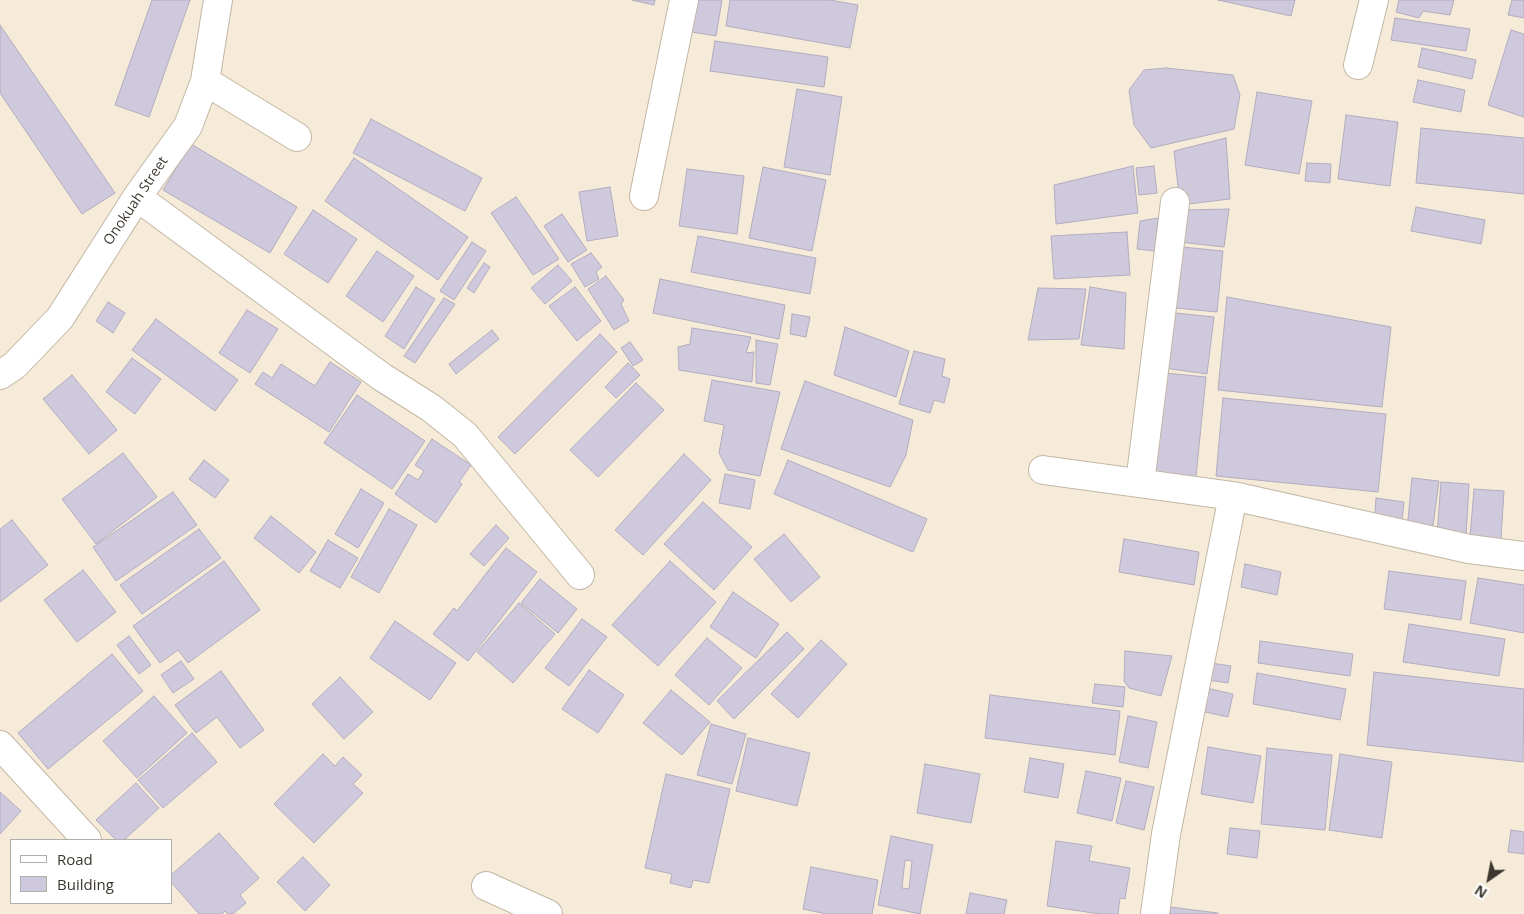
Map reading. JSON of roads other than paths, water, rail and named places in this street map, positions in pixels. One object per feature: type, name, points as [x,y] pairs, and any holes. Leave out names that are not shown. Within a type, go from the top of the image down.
[{"type":"street","name":"Onokuah Street","points":[[0,375],[15,365],[60,318],[137,198],[188,126],[205,81],[218,0]]},
{"type":"street","points":[[644,196],[684,0]]},
{"type":"street","points":[[1358,65],[1374,0]]},
{"type":"street","points":[[205,81],[297,137]]},
{"type":"street","points":[[137,198],[374,372],[431,408],[465,435],[580,575]]},
{"type":"street","points":[[1140,483],[1175,202]]},
{"type":"street","points":[[1042,470],[1233,496],[1469,549],[1524,556]]},
{"type":"street","points":[[1155,914],[1166,834],[1233,496]]},
{"type":"street","points":[[0,746],[86,839]]},
{"type":"street","points":[[486,886],[548,914]]}]
